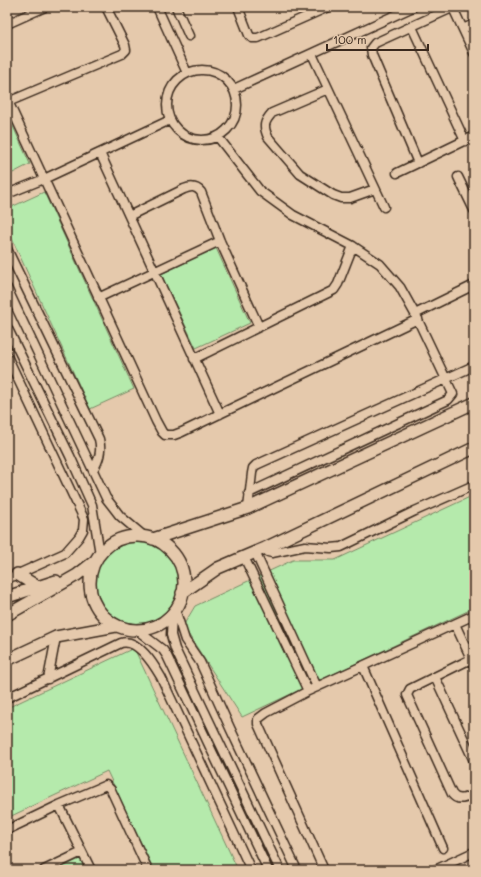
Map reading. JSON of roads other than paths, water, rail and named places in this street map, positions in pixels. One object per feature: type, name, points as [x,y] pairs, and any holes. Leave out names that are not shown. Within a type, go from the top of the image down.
[{"type":"main road","points":[[149,538],[248,508],[474,404]]},
{"type":"main road","points":[[182,593],[218,568],[474,448]]},
{"type":"main road","points":[[7,615],[77,575],[113,542],[134,536],[149,538],[173,553],[181,569],[184,581],[182,593],[174,612],[158,625],[143,630],[116,626],[56,638],[7,660]]},
{"type":"main road","points":[[97,557],[90,576],[92,597],[98,609],[116,626]]},
{"type":"main road","points":[[7,596],[77,575]]},
{"type":"main road","points":[[12,576],[38,587]]},
{"type":"street","points":[[7,24],[43,7]]},
{"type":"street","points":[[106,7],[125,45],[126,50],[122,54],[8,101],[98,298],[162,432],[165,435],[174,435],[220,414],[416,317],[474,285]]},
{"type":"street","points":[[157,7],[187,73]]},
{"type":"street","points":[[176,7],[189,36]]},
{"type":"street","points":[[238,7],[249,35],[252,38],[258,38],[328,7]]},
{"type":"street","points":[[234,89],[413,7]]},
{"type":"street","points":[[418,163],[372,55],[371,48],[375,43],[454,7],[474,53]]},
{"type":"street","points":[[463,29],[474,24]]},
{"type":"street","points":[[412,27],[465,141]]},
{"type":"street","points":[[312,54],[384,207]]},
{"type":"street","points":[[197,70],[208,70],[219,73],[234,89],[237,99],[237,110],[234,121],[227,130],[218,137],[208,140],[196,140],[185,136],[176,130],[170,120],[167,109],[167,98],[171,88],[178,79],[187,73],[197,70]]},
{"type":"street","points":[[328,89],[272,113],[265,120],[264,130],[268,137],[300,174],[333,195],[341,198],[350,198],[375,189]]},
{"type":"street","points":[[7,194],[44,180],[170,120]]},
{"type":"street","points":[[398,173],[474,136]]},
{"type":"street","points":[[218,137],[260,191],[293,215],[353,246],[380,264],[400,287],[453,394],[448,400],[249,493]]},
{"type":"street","points":[[100,153],[220,414]]},
{"type":"street","points":[[458,177],[471,195],[474,210]]},
{"type":"street","points":[[128,216],[184,189],[190,187],[198,188],[201,192],[220,241],[259,326]]},
{"type":"street","points":[[98,298],[220,241]]},
{"type":"street","points":[[194,359],[336,288],[353,246]]},
{"type":"street","points":[[7,249],[99,439],[101,451],[99,459],[93,470]]},
{"type":"street","points":[[7,288],[106,498],[120,516],[149,538]]},
{"type":"street","points":[[7,327],[92,505],[97,557]]},
{"type":"street","points":[[7,356],[84,519],[83,530],[65,553],[12,576]]},
{"type":"street","points":[[248,508],[252,473],[253,468],[256,465],[474,366]]},
{"type":"street","points":[[59,464],[75,468]]},
{"type":"street","points":[[254,552],[272,553],[306,546],[331,548],[341,547],[415,511],[474,485]]},
{"type":"street","points":[[254,552],[317,687]]},
{"type":"street","points":[[254,552],[308,691]]},
{"type":"street","points":[[174,612],[171,635],[176,649],[280,870]]},
{"type":"street","points":[[174,612],[186,640],[200,662],[297,870]]},
{"type":"street","points":[[324,870],[258,721],[260,716],[308,691],[474,615]]},
{"type":"street","points":[[455,624],[473,662],[410,689],[407,695],[454,797],[461,799],[474,794]]},
{"type":"street","points":[[137,630],[163,650],[167,656],[268,870]]},
{"type":"street","points":[[48,679],[56,638]]},
{"type":"street","points":[[7,698],[121,643],[126,642],[135,645],[150,659],[162,677],[251,870]]},
{"type":"street","points":[[363,666],[443,848]]},
{"type":"street","points":[[435,677],[474,761]]},
{"type":"street","points":[[7,830],[59,805],[106,785],[109,787],[148,870]]},
{"type":"street","points":[[59,805],[91,870]]},
{"type":"street","points":[[44,870],[82,852]]},
{"type":"street","points":[[435,870],[474,852]]}]
